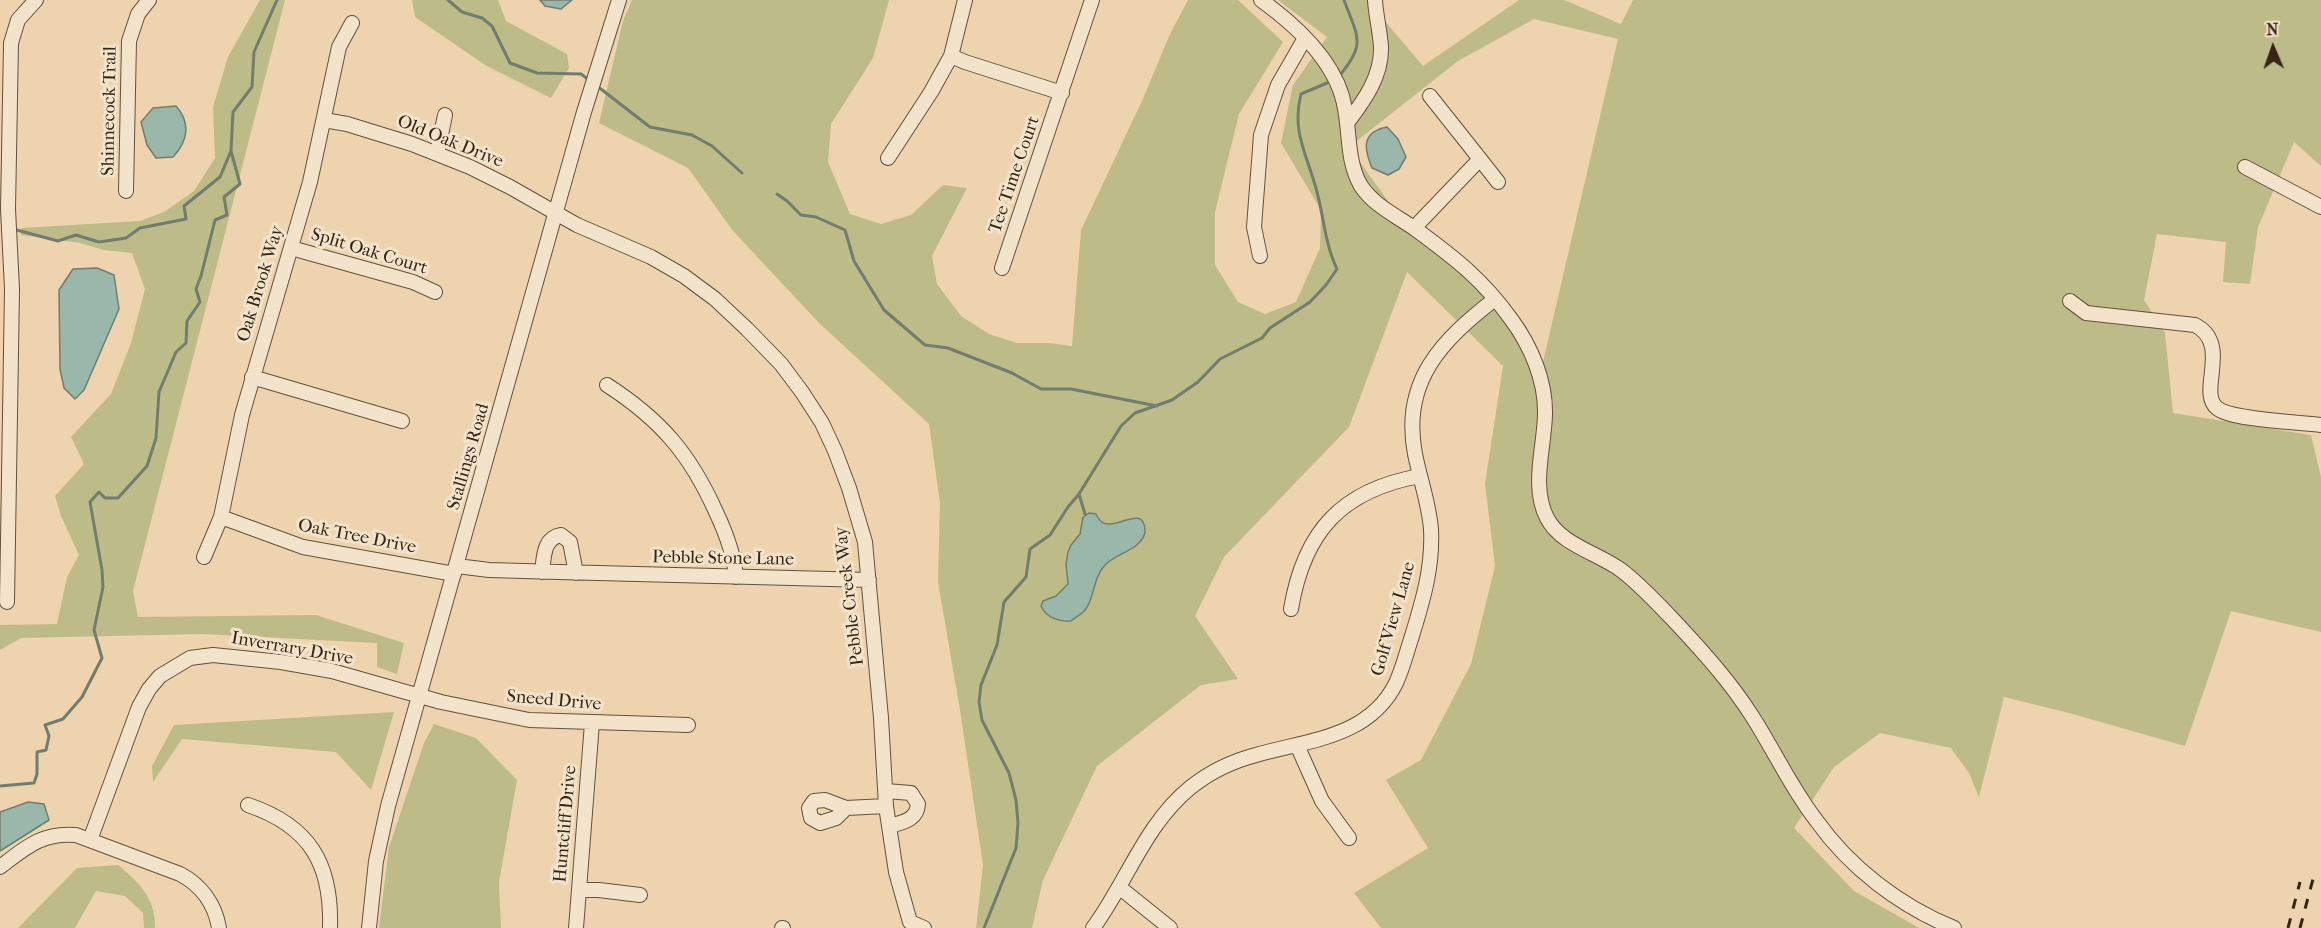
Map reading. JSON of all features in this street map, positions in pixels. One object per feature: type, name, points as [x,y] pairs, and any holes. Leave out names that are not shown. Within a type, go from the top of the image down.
[{"type":"street","points":[[7,602],[12,289],[8,241],[11,43],[18,20],[36,0]]},
{"type":"street","name":"Shinnecock Trail","points":[[126,191],[129,41],[138,14],[149,0]]},
{"type":"street","name":"Stallings Road","points":[[369,928],[372,889],[382,832],[584,112],[619,0]]},
{"type":"street","points":[[888,158],[931,92],[951,56],[964,0]]},
{"type":"street","name":"Tee Time Court","points":[[1002,268],[1092,0]]},
{"type":"street","points":[[1261,0],[1305,38],[1319,54],[1339,86],[1347,123],[1351,161],[1361,186],[1381,207],[1414,228],[1476,276],[1522,336],[1542,382],[1545,415],[1540,490],[1544,511],[1553,527],[1565,538],[1609,562],[1629,576],[1705,654],[1751,714],[1815,820],[1855,864],[1909,905],[1954,928]]},
{"type":"street","points":[[1347,123],[1363,102],[1377,76],[1381,48],[1375,0]]},
{"type":"street","name":"Oak Brook Way","points":[[204,557],[221,517],[252,377],[291,248],[324,120],[339,48],[352,23]]},
{"type":"street","points":[[1260,256],[1254,227],[1261,135],[1278,85],[1305,38]]},
{"type":"street","points":[[951,56],[965,63],[1062,93]]},
{"type":"street","points":[[1430,96],[1498,182]]},
{"type":"street","points":[[437,154],[446,115]]},
{"type":"street","name":"Old Oak Drive","points":[[324,120],[368,130],[437,154],[510,187],[557,213]]},
{"type":"street","points":[[1414,228],[1479,159]]},
{"type":"street","points":[[2245,167],[2321,207]]},
{"type":"street","name":"Pebble Creek Way","points":[[557,213],[577,225],[651,257],[684,276],[715,299],[781,364],[822,423],[835,451],[865,542],[886,806],[896,872],[905,925],[924,928]]},
{"type":"street","name":"Split Oak Court","points":[[291,248],[413,282],[435,292]]},
{"type":"street","name":"Golf View Lane","points":[[1094,928],[1156,825],[1171,806],[1191,788],[1213,773],[1236,762],[1333,736],[1359,723],[1381,705],[1396,682],[1422,603],[1430,565],[1431,526],[1414,451],[1415,399],[1421,378],[1444,343],[1476,312],[1495,298]]},
{"type":"street","points":[[2070,301],[2086,313],[2160,322],[2186,322],[2199,326],[2208,335],[2212,346],[2211,394],[2217,409],[2242,416],[2321,424]]},
{"type":"street","points":[[252,377],[402,421]]},
{"type":"street","points":[[607,385],[655,423],[691,462],[724,530],[735,561],[736,577]]},
{"type":"street","points":[[1291,609],[1296,583],[1305,558],[1317,536],[1331,519],[1349,502],[1369,490],[1397,480],[1420,476]]},
{"type":"street","name":"Oak Tree Drive","points":[[221,517],[303,547],[456,570]]},
{"type":"street","points":[[542,572],[545,549],[549,541],[561,535],[570,542],[576,573]]},
{"type":"street","name":"Pebble Stone Lane","points":[[456,570],[869,580]]},
{"type":"street","name":"Inverrary Drive","points":[[90,840],[139,707],[149,689],[160,676],[190,658],[213,655],[281,662],[332,671],[419,696]]},
{"type":"street","name":"Sneed Drive","points":[[419,696],[521,719],[688,725]]},
{"type":"street","name":"Huntcliff Drive","points":[[576,928],[592,723]]},
{"type":"street","points":[[1298,745],[1323,801],[1349,838]]},
{"type":"street","points":[[886,791],[907,791],[914,796],[918,804],[917,813],[911,819],[890,826]]},
{"type":"street","points":[[248,805],[278,817],[310,845],[318,858],[328,885],[330,928]]},
{"type":"street","points":[[846,808],[886,806]]},
{"type":"street","points":[[0,867],[31,844],[48,836],[61,834],[90,840],[193,881],[212,906],[219,928]]},
{"type":"street","points":[[1119,887],[1170,928]]},
{"type":"street","points":[[579,890],[640,895]]},
{"type":"shaded area","points":[[260,0],[285,0],[133,591],[138,617],[316,615],[404,643],[397,674],[377,667],[377,643],[202,634],[21,638],[0,650],[0,625],[57,624],[67,577],[79,555],[61,516],[55,496],[84,464],[71,437],[111,394],[131,343],[145,289],[132,253],[21,235],[21,228],[140,221],[164,212],[194,191],[215,158],[213,107],[228,57]]},
{"type":"shaded area","points":[[412,0],[498,0],[506,21],[567,54],[569,68],[551,98],[485,65],[415,17]]},
{"type":"shaded area","points":[[540,0],[572,0],[561,9],[545,6]]},
{"type":"shaded area","points":[[632,0],[889,0],[873,58],[831,124],[828,162],[850,214],[881,224],[911,215],[943,185],[967,188],[932,256],[937,284],[961,316],[989,334],[1017,343],[1072,346],[1081,230],[1142,101],[1170,34],[1188,0],[1238,0],[1283,42],[1239,114],[1215,212],[1215,265],[1238,302],[1265,314],[1296,302],[1320,248],[1321,210],[1281,143],[1293,85],[1327,37],[1278,0],[1367,0],[1423,66],[1519,0],[1564,0],[1621,24],[1633,0],[2321,0],[2321,166],[2294,142],[2258,227],[2250,284],[2223,282],[2226,242],[2157,234],[2144,300],[2165,333],[2173,413],[2311,435],[2321,477],[2321,632],[2231,611],[2185,746],[2004,697],[1979,797],[1969,773],[1951,748],[1880,733],[1834,767],[1794,828],[1854,891],[1919,928],[1381,928],[1354,893],[1428,848],[1386,780],[1421,760],[1471,664],[1495,566],[1485,484],[1503,366],[1407,272],[1349,427],[1224,557],[1195,616],[1238,679],[1201,685],[1097,766],[1043,880],[1032,928],[976,928],[983,865],[938,582],[940,503],[929,424],[820,324],[733,231],[688,168],[599,123],[623,21]],"holes":[[[1534,19],[1618,39],[1543,362],[1463,257],[1391,205],[1349,147],[1458,61]]]},
{"type":"shaded area","points":[[176,106],[186,125],[182,145],[173,157],[156,158],[147,145],[141,122],[153,108]]},
{"type":"shaded area","points":[[1387,127],[1398,139],[1406,157],[1399,169],[1388,175],[1372,168],[1366,148],[1369,137],[1373,133]]},
{"type":"shaded area","points":[[97,268],[114,275],[119,309],[84,390],[75,399],[64,388],[60,369],[59,290],[73,269]]},
{"type":"shaded area","points":[[1089,513],[1096,514],[1101,522],[1108,524],[1135,518],[1141,519],[1145,533],[1138,544],[1110,561],[1101,570],[1089,604],[1084,611],[1071,621],[1058,620],[1046,614],[1041,606],[1043,601],[1056,596],[1068,584],[1066,564],[1068,552],[1080,534],[1083,517]]},
{"type":"shaded area","points":[[394,712],[371,790],[336,752],[182,739],[153,782],[152,766],[174,725]]},
{"type":"shaded area","points":[[434,724],[476,738],[517,780],[499,882],[501,928],[379,928],[389,847],[424,743]]},
{"type":"shaded area","points":[[28,802],[44,804],[49,820],[0,851],[0,812]]},
{"type":"shaded area","points":[[118,865],[145,892],[153,908],[155,928],[144,928],[143,913],[125,896],[96,891],[75,928],[18,928],[77,868]]},
{"type":"waterway","points":[[13,229],[58,241],[76,235],[99,242],[126,238],[140,228],[186,219],[184,206],[220,177],[231,151],[233,112],[252,87],[254,52],[277,0]]},
{"type":"waterway","points":[[448,0],[462,12],[482,18],[492,26],[510,63],[537,73],[581,74],[589,80]]},
{"type":"waterway","points":[[1340,75],[1357,47],[1356,31],[1344,0]]},
{"type":"waterway","points":[[984,928],[1016,848],[1018,823],[1016,800],[1009,773],[982,720],[979,702],[981,685],[997,645],[1004,602],[1026,577],[1030,549],[1050,535],[1079,494],[1121,426],[1135,413],[1172,400],[1198,382],[1220,359],[1262,338],[1270,328],[1310,302],[1337,269],[1299,133],[1298,121],[1301,94],[1327,83]]},
{"type":"waterway","points":[[597,86],[650,127],[692,135],[712,146],[742,173]]},
{"type":"waterway","points":[[0,786],[34,783],[37,774],[37,752],[46,750],[49,736],[45,725],[63,719],[82,697],[102,658],[94,630],[103,587],[102,570],[90,502],[99,492],[105,498],[118,498],[147,466],[156,438],[159,392],[176,352],[186,343],[187,321],[200,302],[196,289],[215,220],[227,215],[224,197],[240,184],[231,151]]},
{"type":"waterway","points":[[777,194],[801,215],[816,217],[845,230],[854,261],[884,310],[925,345],[948,348],[1012,373],[1041,389],[1071,389],[1157,406]]},
{"type":"waterway","points":[[1079,494],[1085,514]]},
{"type":"railway","points":[[2300,928],[2313,879]]},
{"type":"railway","points":[[2288,928],[2300,882]]}]
